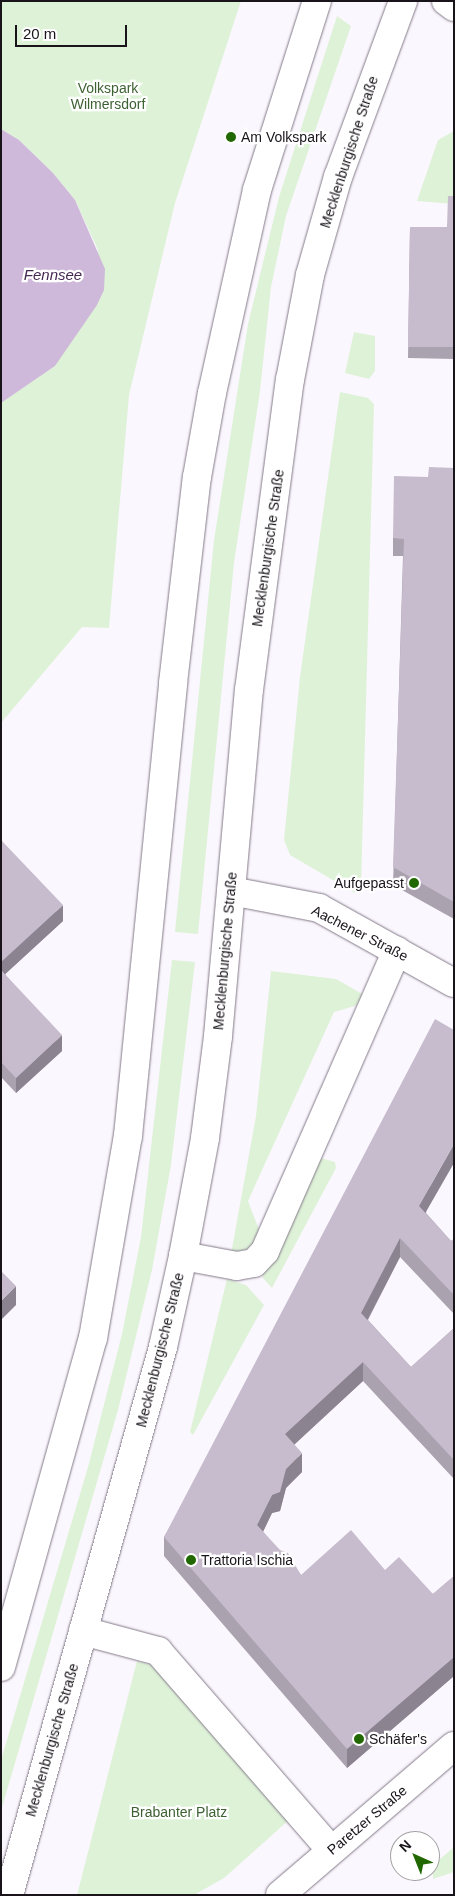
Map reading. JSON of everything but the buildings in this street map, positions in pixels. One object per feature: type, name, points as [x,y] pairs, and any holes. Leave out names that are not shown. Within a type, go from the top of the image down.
[{"type":"main road","points":[[1,1667],[92,1338],[128,1136],[173,683],[198,477],[212,393],[257,190],[317,1]]},
{"type":"main road","name":"Mecklenburgische Straße","points":[[9,1895],[163,1347],[183,1256],[205,1138],[251,680],[290,380],[310,275],[338,177],[403,1]]},
{"type":"main road","points":[[446,1],[454,7]]},
{"type":"main road","name":"Aachener Straße","points":[[231,891],[319,908],[454,983]]},
{"type":"main road","points":[[183,1256],[238,1266],[254,1263],[265,1251],[397,951]]},
{"type":"main road","points":[[83,1631],[158,1651],[331,1850]]},
{"type":"main road","name":"Paretzer Straße","points":[[280,1895],[454,1746]]},
{"type":"green space","name":"Volkspark Wilmersdorf","points":[[1,1],[241,1],[175,203],[129,395],[109,628],[82,627],[1,723],[1,403],[55,366],[98,250],[75,200],[53,173],[19,140],[1,129]]},
{"type":"green space","points":[[337,16],[351,26],[286,216],[271,287],[260,391],[234,563],[198,934],[175,932],[214,540],[248,324],[279,197]]},
{"type":"green space","points":[[454,131],[454,204],[417,201],[438,140]]},
{"type":"green space","points":[[354,332],[375,336],[375,371],[369,379],[345,373]]},
{"type":"green space","points":[[340,392],[368,398],[374,404],[361,888],[355,893],[290,855],[284,840],[300,677]]},
{"type":"green space","points":[[172,960],[195,962],[171,1165],[152,1270],[118,1410],[1,1811],[1,1760],[88,1467],[122,1334],[141,1237]]},
{"type":"green space","points":[[271,971],[336,979],[364,995],[355,1006],[334,1012],[248,1201],[260,1232],[249,1253],[231,1254],[256,1116]]},
{"type":"green space","points":[[321,1158],[335,1162],[336,1168],[272,1288],[262,1277]]},
{"type":"green space","points":[[227,1279],[246,1285],[264,1305],[193,1435],[190,1432]]},
{"type":"green space","name":"Brabanter Platz","points":[[137,1661],[155,1666],[290,1819],[224,1878],[194,1895],[77,1895]]},
{"type":"green space","points":[[454,1847],[454,1872],[440,1877],[440,1859]]},
{"type":"water","name":"Fennsee","points":[[1,129],[19,140],[53,173],[75,200],[105,269],[104,290],[97,305],[55,366],[1,403]]},
{"type":"place","name":"Am Volkspark","points":[[231,137]]},
{"type":"place","name":"Aufgepasst","points":[[414,883]]},
{"type":"place","name":"Trattoria Ischia","points":[[191,1560]]},
{"type":"place","name":"Schäfer's","points":[[359,1739]]}]
